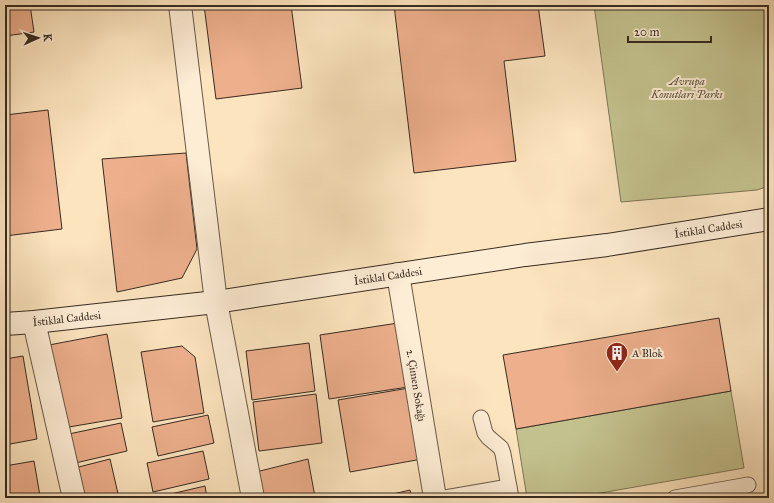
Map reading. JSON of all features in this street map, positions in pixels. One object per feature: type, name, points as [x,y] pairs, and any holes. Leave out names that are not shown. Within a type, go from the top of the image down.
[{"type":"street","points":[[180,5],[216,302],[253,498]]},
{"type":"street","name":"İstiklal Caddesi","points":[[5,324],[216,302],[525,255],[607,245],[769,219]]},
{"type":"street","name":"2. Çimen Sokağı","points":[[398,274],[435,498]]},
{"type":"street","points":[[34,322],[74,498]]},
{"type":"lane","points":[[444,498],[510,492],[501,448],[485,433],[481,418]]},
{"type":"lane","points":[[675,498],[748,485]]},
{"type":"green space","name":"Avrupa Konutları Parkı","points":[[594,5],[769,5],[769,186],[757,190],[621,202]]},
{"type":"green space","points":[[731,391],[744,468],[572,498],[527,498],[516,429]]},
{"type":"building","points":[[5,5],[30,5],[34,32],[5,36]]},
{"type":"building","points":[[204,5],[291,5],[302,88],[216,99]]},
{"type":"building","points":[[394,5],[538,5],[545,56],[504,61],[516,161],[414,173]]},
{"type":"building","points":[[48,110],[62,229],[5,236],[5,115]]},
{"type":"building","points":[[186,153],[197,249],[182,278],[117,292],[102,159]]},
{"type":"building","name":"A Blok","points":[[719,318],[731,391],[516,429],[503,355]]},
{"type":"building","points":[[398,323],[408,387],[329,399],[320,335]]},
{"type":"building","points":[[107,334],[122,418],[63,428],[49,345]]},
{"type":"building","points":[[309,343],[315,391],[252,400],[246,351]]},
{"type":"building","points":[[182,346],[195,357],[204,413],[153,422],[141,352]]},
{"type":"building","points":[[23,356],[37,439],[5,445],[5,359]]},
{"type":"building","points":[[409,388],[422,459],[350,472],[338,400]]},
{"type":"building","points":[[316,394],[322,443],[259,451],[253,402]]},
{"type":"building","points":[[208,415],[214,443],[158,456],[152,427]]},
{"type":"building","points":[[121,423],[127,451],[71,464],[64,435]]},
{"type":"building","points":[[203,451],[209,479],[153,492],[147,463]]},
{"type":"building","points":[[110,459],[119,498],[78,498],[71,469]]},
{"type":"building","points":[[308,459],[315,497],[263,498],[256,472]]},
{"type":"building","points":[[34,461],[40,496],[28,498],[5,498],[5,466]]},
{"type":"building","points":[[205,486],[207,498],[158,498],[158,497]]},
{"type":"building","points":[[410,490],[412,498],[376,498]]},
{"type":"place","name":"A Blok","points":[[617,372]]}]
